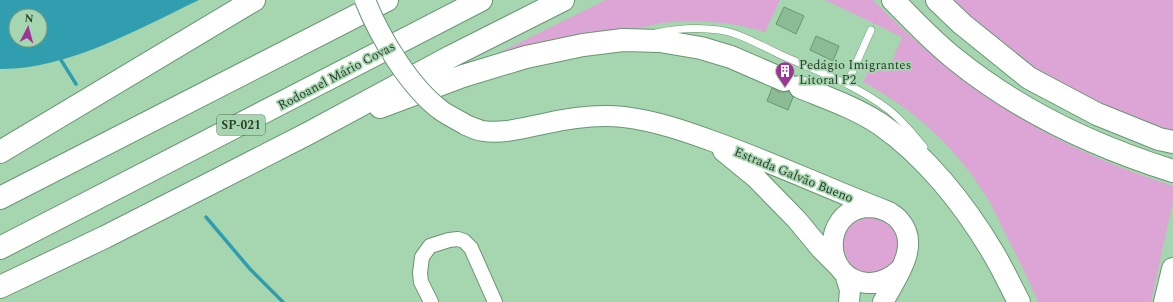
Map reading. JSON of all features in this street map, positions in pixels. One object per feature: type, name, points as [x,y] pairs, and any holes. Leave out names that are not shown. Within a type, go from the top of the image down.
[{"type":"highway","points":[[0,198],[387,0]]},
{"type":"highway","name":"Rodoanel Mário Covas","points":[[0,248],[481,0]]},
{"type":"highway","points":[[0,288],[105,237],[309,133],[450,57],[562,0]]},
{"type":"highway","points":[[893,0],[954,59],[1029,109],[1064,128],[1099,144],[1173,171]]},
{"type":"highway","points":[[937,0],[962,24],[1030,78],[1097,114],[1159,139],[1173,142]]},
{"type":"highway","points":[[0,152],[113,86],[248,4]]},
{"type":"highway","points":[[309,133],[464,76],[526,57],[583,45],[623,40],[660,41],[701,48],[731,57],[853,109],[879,123],[897,136],[923,160],[963,208],[992,251],[1019,302]]},
{"type":"highway","points":[[1165,302],[1173,269]]},
{"type":"main road","name":"Estrada Galvão Bueno","points":[[365,0],[372,18],[396,59],[409,76],[428,99],[442,111],[466,125],[482,131],[498,132],[600,116],[624,117],[675,127],[747,154],[890,212],[899,220],[906,230],[909,243],[907,255],[883,302]]},
{"type":"main road","name":"Estrada Galvão Bueno","points":[[711,140],[756,178],[797,220],[821,249],[852,278],[862,282],[873,283],[884,281],[894,275],[901,268]]},
{"type":"main road","name":"Estrada Galvão Bueno","points":[[849,302],[850,290],[832,250],[832,239],[836,227],[844,217],[854,210],[865,207],[878,208]]},
{"type":"street","points":[[431,302],[421,282],[420,273],[422,257],[430,246],[449,240],[458,239],[464,241],[470,248],[495,302]]},
{"type":"lane","points":[[623,40],[678,28],[721,30],[743,37],[847,84],[869,96],[889,110],[904,124],[930,155]]},
{"type":"lane","points":[[847,84],[871,30]]},
{"type":"lane","points":[[943,171],[963,208]]},
{"type":"shaded area","points":[[606,0],[780,0],[765,32],[714,22],[688,21],[662,23],[476,64]]},
{"type":"shaded area","points":[[825,0],[873,0],[940,62],[1011,112],[1088,154],[1129,171],[1173,186],[1173,201],[1151,302],[1038,302],[1024,270],[991,204],[959,159],[946,144],[915,116],[899,104],[863,82],[870,67],[888,71],[902,37]]},
{"type":"shaded area","points":[[949,0],[1173,0],[1173,133],[1100,107],[1034,71]]},
{"type":"shaded area","points":[[864,216],[876,216],[891,224],[899,239],[899,251],[891,266],[876,274],[864,274],[849,266],[841,251],[841,239],[849,224]]},
{"type":"water","points":[[0,0],[199,0],[128,34],[77,55],[51,63],[0,69]]},
{"type":"building","points":[[784,7],[804,16],[796,34],[776,24]]},
{"type":"building","points":[[816,36],[839,46],[833,61],[810,50]]},
{"type":"building","points":[[772,88],[779,92],[789,91],[793,97],[788,110],[767,101]]},
{"type":"waterway","points":[[61,60],[76,84]]},
{"type":"waterway","points":[[206,217],[250,269],[283,302]]},
{"type":"place","name":"Pedágio Imigrantes Litoral P2","points":[[785,88]]}]
